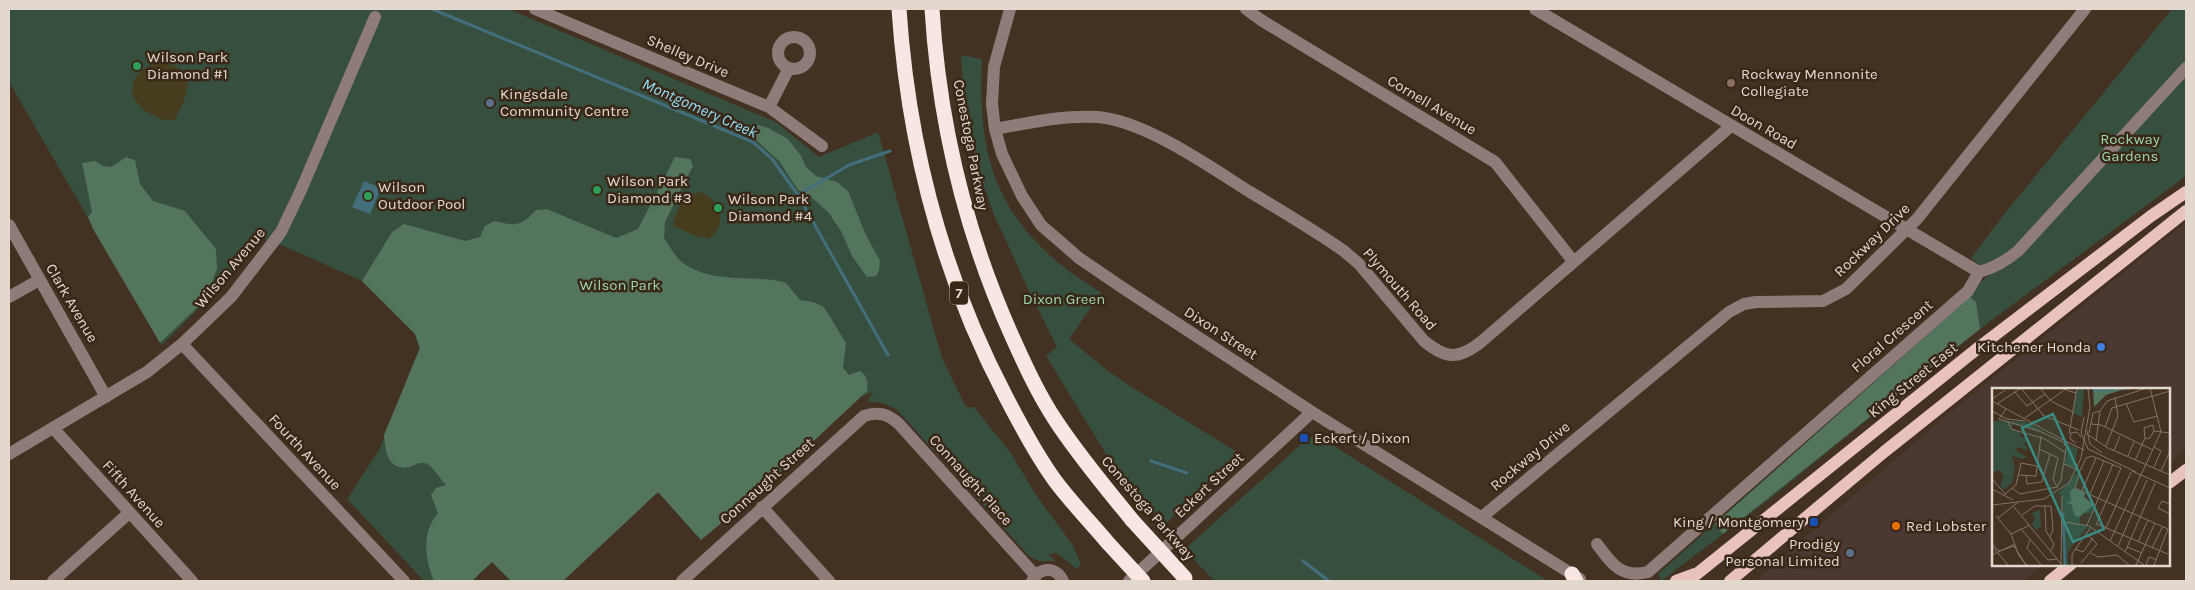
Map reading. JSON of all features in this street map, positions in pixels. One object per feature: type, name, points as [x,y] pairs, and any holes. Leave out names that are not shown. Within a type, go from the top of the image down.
[{"type":"highway","name":"7","points":[[899,9],[901,44],[912,125],[928,198],[953,277],[983,353],[1022,428],[1056,481],[1143,581]]},
{"type":"highway","name":"Conestoga Parkway","points":[[932,9],[934,41],[946,120],[959,187],[989,284],[1021,357],[1055,420],[1084,461],[1132,520],[1187,580]]},
{"type":"main road","points":[[2150,216],[2186,184]]},
{"type":"main road","name":"King Street East","points":[[1676,581],[1692,578],[1978,348],[2150,216],[2186,192]]},
{"type":"main road","points":[[1730,581],[1884,452],[2186,211]]},
{"type":"main road","points":[[2170,482],[2186,470]]},
{"type":"main road","points":[[2050,581],[2070,565]]},
{"type":"street","name":"Shelley Drive","points":[[534,9],[769,107],[822,146]]},
{"type":"street","name":"Dixon Street","points":[[1010,9],[994,67],[992,104],[995,129],[1006,163],[1022,196],[1041,225],[1079,258],[1312,412],[1482,517],[1577,579]]},
{"type":"street","name":"Cornell Avenue","points":[[1246,9],[1261,20],[1495,162],[1573,260]]},
{"type":"street","name":"Doon Road","points":[[1535,9],[1979,272]]},
{"type":"street","name":"Rockway Drive","points":[[1482,517],[1729,312],[1744,304],[1756,302],[1823,301],[1846,288],[1908,229],[2085,9]]},
{"type":"street","name":"Wilson Avenue","points":[[9,454],[147,372],[182,344],[231,297],[281,232],[302,190],[375,17]]},
{"type":"street","points":[[769,107],[788,68]]},
{"type":"street","points":[[1979,272],[1990,269],[2007,260],[2018,251],[2186,68]]},
{"type":"street","name":"Plymouth Road","points":[[995,129],[1047,120],[1098,117],[1129,124],[1152,134],[1344,251],[1359,264],[1424,342],[1435,351],[1455,356],[1467,353],[1731,126]]},
{"type":"street","name":"Clark Avenue","points":[[9,226],[106,397]]},
{"type":"street","name":"Floral Crescent","points":[[1598,544],[1614,566],[1621,570],[1639,574],[1648,572],[1968,291],[1979,272]]},
{"type":"street","points":[[9,297],[40,280]]},
{"type":"street","name":"Fourth Avenue","points":[[182,344],[404,581]]},
{"type":"street","name":"Eckert Street","points":[[1129,581],[1312,412]]},
{"type":"street","name":"Connaught Street","points":[[682,581],[864,416],[879,413]]},
{"type":"street","name":"Connaught Place","points":[[879,413],[891,417],[899,424],[1034,578],[1043,570],[1049,569],[1056,572],[1063,581]]},
{"type":"street","name":"Fifth Avenue","points":[[53,428],[192,581]]},
{"type":"street","points":[[762,507],[829,581]]},
{"type":"street","points":[[53,581],[129,513]]},
{"type":"shaded area","points":[[2186,222],[2186,449],[2170,461],[2170,388],[1992,388],[1992,565],[2043,565],[2023,581],[1755,581],[1941,420]]},
{"type":"green space","name":"Wilson Park","points":[[9,9],[508,9],[776,122],[819,157],[878,132],[942,358],[966,407],[974,407],[1010,452],[1038,498],[1072,544],[1081,564],[1077,569],[1057,553],[1048,554],[1056,561],[1039,561],[1029,556],[897,410],[883,403],[867,402],[873,392],[861,397],[701,540],[658,492],[563,581],[511,581],[492,562],[472,581],[424,581],[347,499],[379,450],[419,349],[415,334],[362,281],[262,238],[226,281],[162,345],[9,82]]},
{"type":"green space","name":"Rockway Gardens","points":[[2172,9],[2186,9],[2186,176],[1965,340],[1772,497],[1661,581],[1658,574],[1963,303],[1979,283],[1991,274],[1971,258],[2005,213]]},
{"type":"green space","name":"Dixon Green","points":[[961,55],[982,59],[981,90],[987,147],[994,173],[1004,197],[1018,220],[1037,242],[1065,268],[1101,293],[1069,339],[1108,371],[1130,386],[1242,455],[1164,525],[1109,459],[1046,356],[1057,347],[995,217],[979,173],[964,106]]},
{"type":"green space","points":[[753,123],[768,128],[788,139],[801,156],[806,167],[816,176],[837,182],[848,191],[865,233],[880,261],[879,271],[876,276],[867,277],[852,256],[841,231],[828,212],[811,197],[798,190],[779,161],[756,140],[746,135],[747,128]]},
{"type":"green space","points":[[126,157],[135,160],[140,184],[153,201],[185,211],[216,249],[217,269],[205,300],[160,343],[93,229],[88,217],[92,212],[82,163],[95,161],[103,166],[111,167]]},
{"type":"green space","points":[[675,157],[690,159],[693,166],[665,222],[664,238],[676,256],[686,265],[710,275],[774,280],[786,283],[800,300],[813,302],[824,307],[846,343],[843,368],[849,375],[860,371],[863,373],[867,380],[867,391],[768,484],[701,540],[658,492],[563,581],[511,581],[492,562],[472,581],[434,581],[428,564],[426,546],[429,529],[438,513],[431,495],[436,488],[446,485],[427,464],[420,463],[402,468],[392,463],[385,447],[384,435],[420,348],[415,334],[362,281],[392,232],[404,224],[465,241],[480,237],[485,226],[494,221],[517,224],[526,220],[536,210],[547,209],[616,238],[638,229]]},
{"type":"green space","points":[[1969,296],[1976,302],[1980,329],[1723,534],[1715,524]]},
{"type":"green space","points":[[1315,436],[1323,439],[1548,581],[1215,581],[1184,550],[1308,438]]},
{"type":"sand","points":[[159,63],[181,70],[186,76],[188,83],[184,100],[175,119],[172,120],[161,119],[143,109],[136,102],[133,94],[132,86],[140,72],[148,66]]},
{"type":"sand","points":[[697,192],[712,200],[720,213],[719,228],[707,239],[674,226],[673,221],[683,201]]},
{"type":"water","points":[[364,181],[381,188],[370,214],[352,207]]},
{"type":"waterway","name":"Montgomery Creek","points":[[432,9],[753,142],[772,159],[798,195],[888,355]]},
{"type":"waterway","points":[[798,195],[849,165],[890,151]]},
{"type":"waterway","name":"Montgomery Creek","points":[[1151,461],[1187,473]]},
{"type":"waterway","name":"Montgomery Creek","points":[[1303,561],[1329,581]]},
{"type":"place","name":"Wilson Park Diamond #1","points":[[137,66]]},
{"type":"place","name":"Rockway Mennonite Collegiate","points":[[1731,83]]},
{"type":"place","name":"Kingsdale Community Centre","points":[[490,103]]},
{"type":"place","name":"Wilson Park Diamond #3","points":[[597,190]]},
{"type":"place","name":"Wilson Outdoor Pool","points":[[368,196]]},
{"type":"place","name":"Wilson Park Diamond #4","points":[[718,208]]},
{"type":"place","name":"Kitchener Honda","points":[[2101,347]]},
{"type":"place","name":"Eckert / Dixon","points":[[1304,438]]},
{"type":"place","name":"King / Montgomery","points":[[1814,522]]},
{"type":"place","name":"Red Lobster","points":[[1896,526]]},
{"type":"place","name":"Prodigy Personal Limited","points":[[1850,553]]}]
